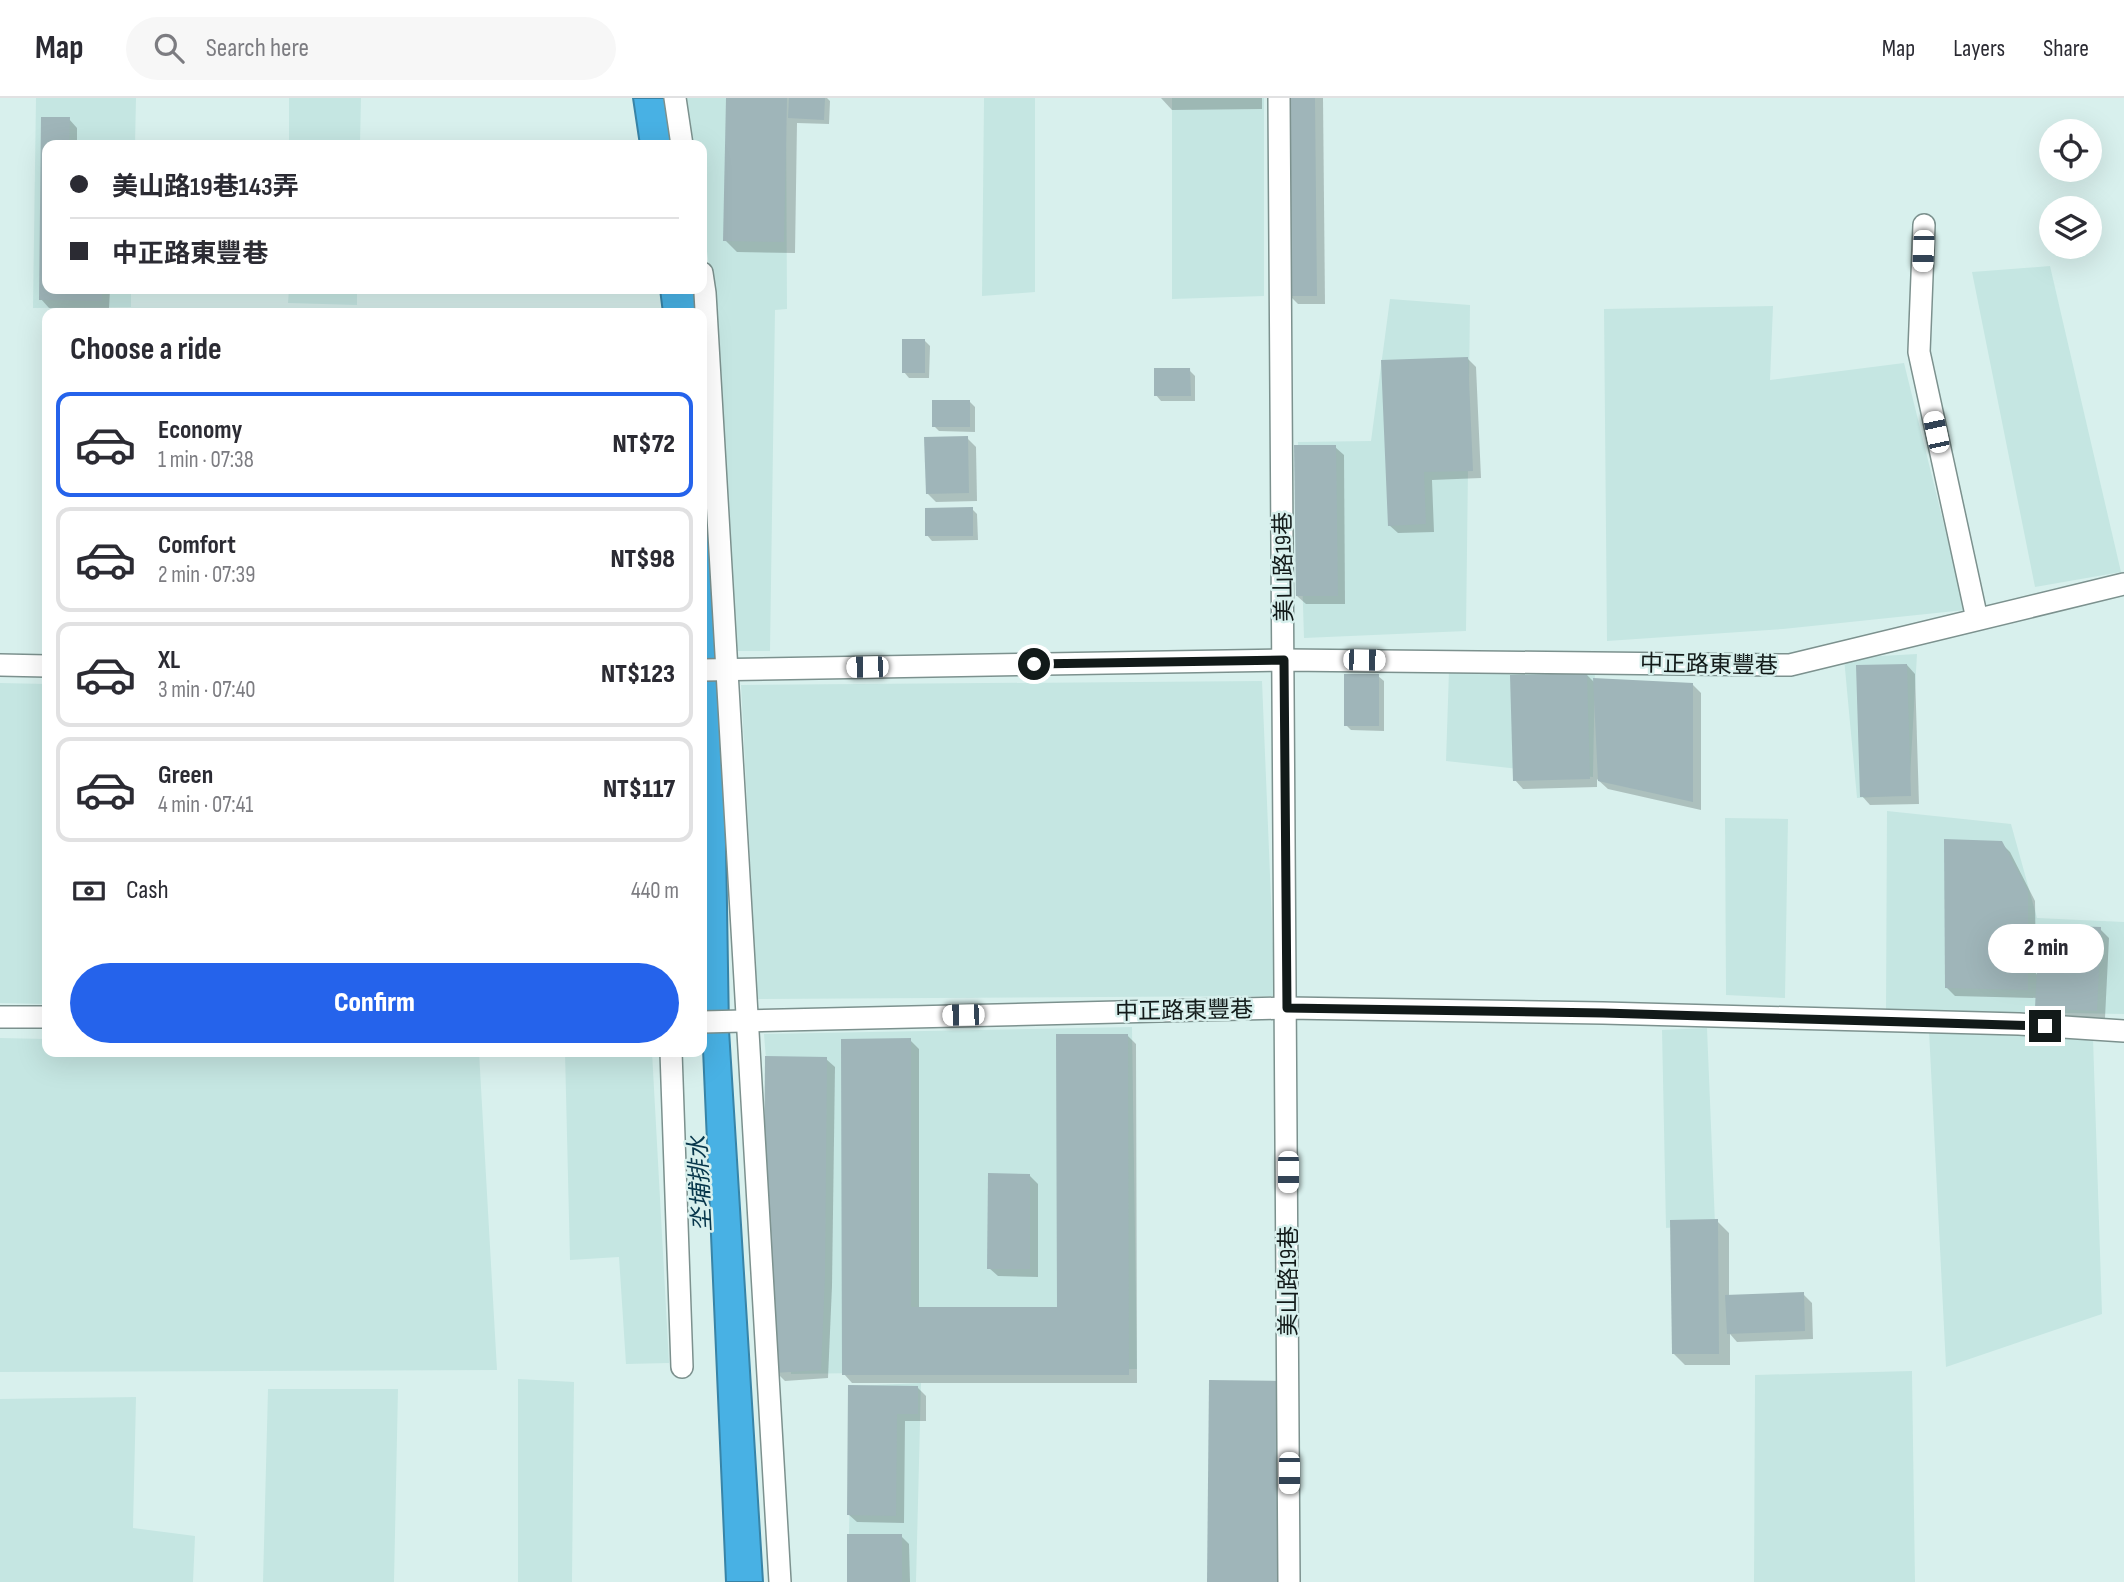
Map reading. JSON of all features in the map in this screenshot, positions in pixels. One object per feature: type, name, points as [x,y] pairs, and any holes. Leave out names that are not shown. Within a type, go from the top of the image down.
[{"type":"street","points":[[675,98],[681,140]]},
{"type":"street","name":"美山路19巷","points":[[1279,98],[1290,1582]]},
{"type":"street","points":[[1924,225],[1919,352],[1977,619]]},
{"type":"street","points":[[707,326],[780,1582]]},
{"type":"street","name":"中正路東豐巷","points":[[707,670],[1284,660],[1790,665],[2124,584]]},
{"type":"street","points":[[0,665],[42,666]]},
{"type":"street","name":"中正路東豐巷","points":[[707,1022],[1287,1008],[2019,1024],[2124,1031]]},
{"type":"street","points":[[0,1017],[42,1017]]},
{"type":"street","points":[[671,1057],[682,1367]]},
{"type":"shaded area","points":[[36,98],[136,98],[135,140],[42,140],[42,294],[131,294],[131,307],[33,308]]},
{"type":"shaded area","points":[[289,98],[361,98],[360,140],[289,140]]},
{"type":"shaded area","points":[[686,98],[786,98],[787,309],[775,310],[770,651],[736,651],[714,303],[707,251],[707,140],[692,140]]},
{"type":"shaded area","points":[[984,98],[1035,98],[1035,292],[982,296]]},
{"type":"shaded area","points":[[1172,98],[1264,98],[1264,296],[1172,299]]},
{"type":"shaded area","points":[[2050,266],[2121,572],[2035,587],[1972,272]]},
{"type":"shaded area","points":[[289,294],[357,294],[357,305],[288,303]]},
{"type":"shaded area","points":[[1390,299],[1470,305],[1466,631],[1304,638],[1298,442],[1371,441]]},
{"type":"shaded area","points":[[1773,306],[1770,380],[1904,363],[1965,610],[1783,629],[1607,641],[1604,309]]},
{"type":"shaded area","points":[[1917,654],[1909,795],[1857,798],[1844,658]]},
{"type":"shaded area","points":[[1595,669],[1593,777],[1446,761],[1449,670]]},
{"type":"shaded area","points":[[1262,681],[1275,996],[757,999],[741,685]]},
{"type":"shaded area","points":[[0,683],[42,684],[42,1004],[0,1003]]},
{"type":"shaded area","points":[[1887,811],[2011,824],[2037,918],[2124,922],[2124,1014],[1886,1010]]},
{"type":"shaded area","points":[[1725,818],[1788,819],[1785,998],[1726,995]]},
{"type":"shaded area","points":[[1132,1027],[1137,1369],[791,1374],[764,1034]]},
{"type":"shaded area","points":[[1707,1028],[1715,1224],[1666,1228],[1662,1030]]},
{"type":"shaded area","points":[[1929,1031],[2093,1038],[2102,1314],[1946,1367]]},
{"type":"shaded area","points":[[0,1038],[42,1039],[42,1057],[479,1057],[497,1370],[0,1372]]},
{"type":"shaded area","points":[[565,1057],[652,1057],[669,1363],[626,1364],[619,1257],[570,1260]]},
{"type":"shaded area","points":[[1912,1371],[1915,1582],[1754,1582],[1755,1375]]},
{"type":"shaded area","points":[[518,1379],[574,1382],[572,1582],[518,1582]]},
{"type":"shaded area","points":[[921,1383],[916,1582],[848,1582],[852,1386]]},
{"type":"shaded area","points":[[268,1389],[398,1389],[394,1582],[263,1582]]},
{"type":"shaded area","points":[[136,1397],[133,1528],[195,1536],[193,1582],[0,1582],[0,1399]]},
{"type":"water","points":[[633,98],[674,98],[682,140],[639,140]]},
{"type":"water","points":[[661,294],[701,294],[702,308],[662,308]]},
{"type":"water","points":[[707,378],[722,599],[729,1030],[763,1582],[726,1582],[703,1057],[707,1057]]},
{"type":"building","points":[[726,98],[787,98],[784,242],[723,241]]},
{"type":"building","points":[[789,98],[825,98],[824,120],[788,118]]},
{"type":"building","points":[[1286,98],[1315,98],[1317,296],[1288,296]]},
{"type":"building","points":[[41,117],[70,117],[69,140],[42,140],[42,294],[102,294],[102,301],[39,300]]},
{"type":"building","points":[[902,339],[925,339],[925,373],[902,373]]},
{"type":"building","points":[[1468,357],[1473,471],[1424,472],[1426,524],[1388,526],[1381,360]]},
{"type":"building","points":[[1154,368],[1190,368],[1191,396],[1154,396]]},
{"type":"building","points":[[932,400],[970,400],[970,427],[932,427]]},
{"type":"building","points":[[968,436],[969,493],[926,494],[924,437]]},
{"type":"building","points":[[1294,445],[1336,445],[1338,596],[1296,596]]},
{"type":"building","points":[[973,507],[973,536],[925,536],[925,508]]},
{"type":"building","points":[[1907,664],[1911,796],[1860,797],[1856,665]]},
{"type":"building","points":[[1587,673],[1590,779],[1513,781],[1510,675]]},
{"type":"building","points":[[1344,674],[1379,674],[1379,726],[1344,726]]},
{"type":"building","points":[[1593,678],[1693,683],[1693,802],[1598,781]]},
{"type":"building","points":[[1944,839],[2002,841],[2028,891],[2028,990],[1945,988]]},
{"type":"building","points":[[2039,925],[2101,927],[2097,1011],[2035,1008]]},
{"type":"building","points":[[1056,1034],[1128,1034],[1129,1375],[842,1375],[841,1039],[911,1038],[911,1307],[1057,1307]]},
{"type":"building","points":[[765,1056],[827,1057],[825,1277],[821,1370],[774,1373],[763,1276]]},
{"type":"building","points":[[988,1173],[1030,1174],[1030,1269],[987,1269]]},
{"type":"building","points":[[1718,1219],[1719,1354],[1672,1354],[1670,1220]]},
{"type":"building","points":[[1804,1292],[1805,1331],[1727,1334],[1725,1295]]},
{"type":"building","points":[[1209,1380],[1282,1381],[1279,1582],[1207,1582]]},
{"type":"building","points":[[848,1385],[918,1386],[918,1414],[897,1414],[896,1516],[847,1515]]},
{"type":"building","points":[[847,1534],[902,1534],[902,1582],[847,1582]]},
{"type":"route","points":[[1034,664],[1284,660],[1287,1008],[1603,1013],[2045,1026]]},
{"type":"water label","name":"坔埔排水","points":[[700,1184]]}]
